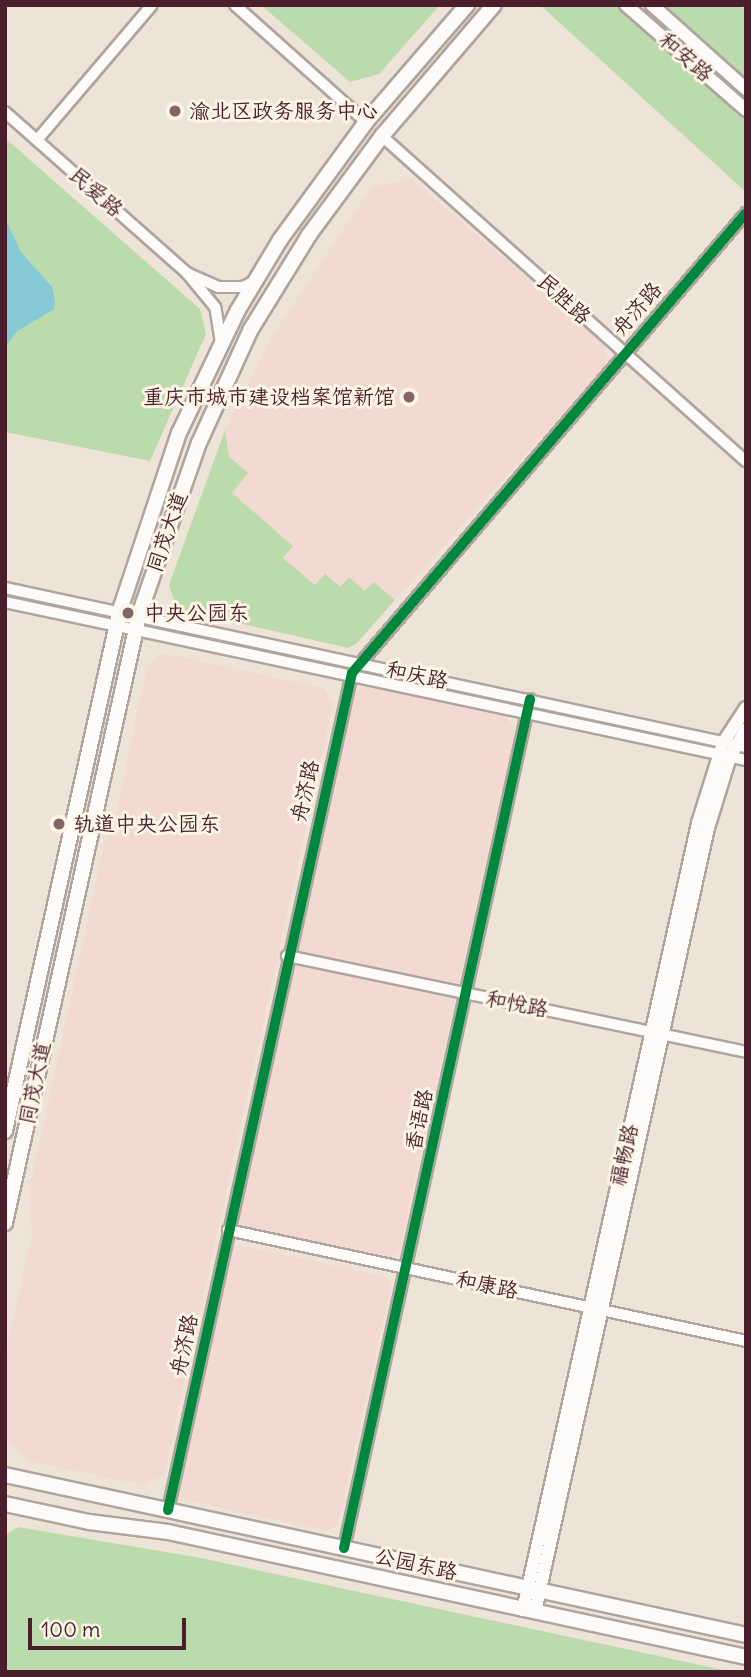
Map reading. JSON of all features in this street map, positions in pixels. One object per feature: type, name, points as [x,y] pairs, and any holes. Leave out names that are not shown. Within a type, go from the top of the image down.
[{"type":"main road","name":"同茂大道","points":[[5,1131],[120,610],[178,433],[221,345],[280,240],[366,122],[467,5]]},
{"type":"main road","name":"同茂大道","points":[[5,1223],[138,622],[199,443],[251,329],[309,234],[383,136],[494,5]]},
{"type":"main road","name":"和安路","points":[[626,5],[746,110]]},
{"type":"main road","name":"和安路","points":[[652,5],[746,89]]},
{"type":"main road","name":"福畅路","points":[[529,1611],[657,1033],[698,823],[746,708]]},
{"type":"main road","name":"福畅路","points":[[730,749],[746,729]]},
{"type":"main road","points":[[5,1464],[33,1480]]},
{"type":"main road","name":"公园东路","points":[[5,1475],[746,1635]]},
{"type":"main road","name":"公园东路","points":[[5,1504],[168,1532],[746,1657]]},
{"type":"main road","points":[[5,1512],[27,1508]]},
{"type":"street","points":[[37,140],[152,5]]},
{"type":"street","points":[[235,5],[366,122]]},
{"type":"street","name":"民爱路","points":[[5,112],[187,273]]},
{"type":"street","name":"民胜路","points":[[383,136],[746,461]]},
{"type":"street","name":"舟济路","points":[[168,1510],[287,956],[352,673],[358,662],[746,213]]},
{"type":"street","points":[[187,273],[218,288],[243,287],[255,281]]},
{"type":"street","points":[[187,273],[215,307],[221,345]]},
{"type":"street","name":"和庆路","points":[[5,588],[120,610],[138,622],[527,713],[730,749]]},
{"type":"street","name":"和庆路","points":[[5,602],[117,625],[138,622],[358,662],[530,699],[730,749],[746,760]]},
{"type":"street","name":"香语路","points":[[344,1548],[530,699]]},
{"type":"street","name":"和悦路","points":[[287,956],[746,1052]]},
{"type":"street","name":"和康路","points":[[228,1230],[746,1341]]},
{"type":"shaded area","name":"重庆市城市建设档案馆新馆","points":[[411,179],[604,343],[606,365],[395,600],[374,582],[365,591],[349,578],[341,587],[315,585],[283,558],[293,546],[231,493],[225,430],[272,336],[371,187]]},
{"type":"shaded area","points":[[162,653],[324,688],[333,704],[164,1475],[144,1485],[32,1462],[22,1455],[5,1437],[5,1357],[32,1234],[29,1192],[104,844],[115,821],[147,667]]},
{"type":"shaded area","points":[[366,686],[507,717],[515,730],[399,1252],[390,1257],[243,1226],[237,1215],[352,695]]},
{"type":"shaded area","points":[[238,1245],[387,1277],[391,1286],[338,1524],[327,1531],[185,1500],[177,1487],[228,1251]]},
{"type":"green space","points":[[261,5],[440,5],[379,74],[350,82]]},
{"type":"green space","points":[[540,5],[617,5],[746,118],[746,192]]},
{"type":"green space","points":[[659,5],[740,5],[746,11],[746,83]]},
{"type":"green space","points":[[5,138],[200,309],[206,334],[150,461],[5,432]]},
{"type":"green space","points":[[225,430],[229,457],[248,473],[232,493],[293,546],[283,558],[315,585],[325,574],[340,587],[349,577],[365,591],[374,582],[395,600],[357,643],[348,648],[177,609],[169,585]]},
{"type":"green space","points":[[18,1527],[196,1557],[733,1672],[5,1672],[5,1535]]},
{"type":"water","points":[[5,218],[21,252],[52,287],[55,301],[54,309],[16,332],[5,348]]},
{"type":"cycle path","points":[[168,1510],[352,673],[746,213]]},
{"type":"cycle path","points":[[344,1548],[530,699]]},
{"type":"place","name":"渝北区政务服务中心","points":[[175,111]]},
{"type":"place","name":"重庆市城市建设档案馆新馆","points":[[409,397]]},
{"type":"place","name":"中央公园东","points":[[128,613]]},
{"type":"place","name":"轨道中央公园东","points":[[59,824]]}]
